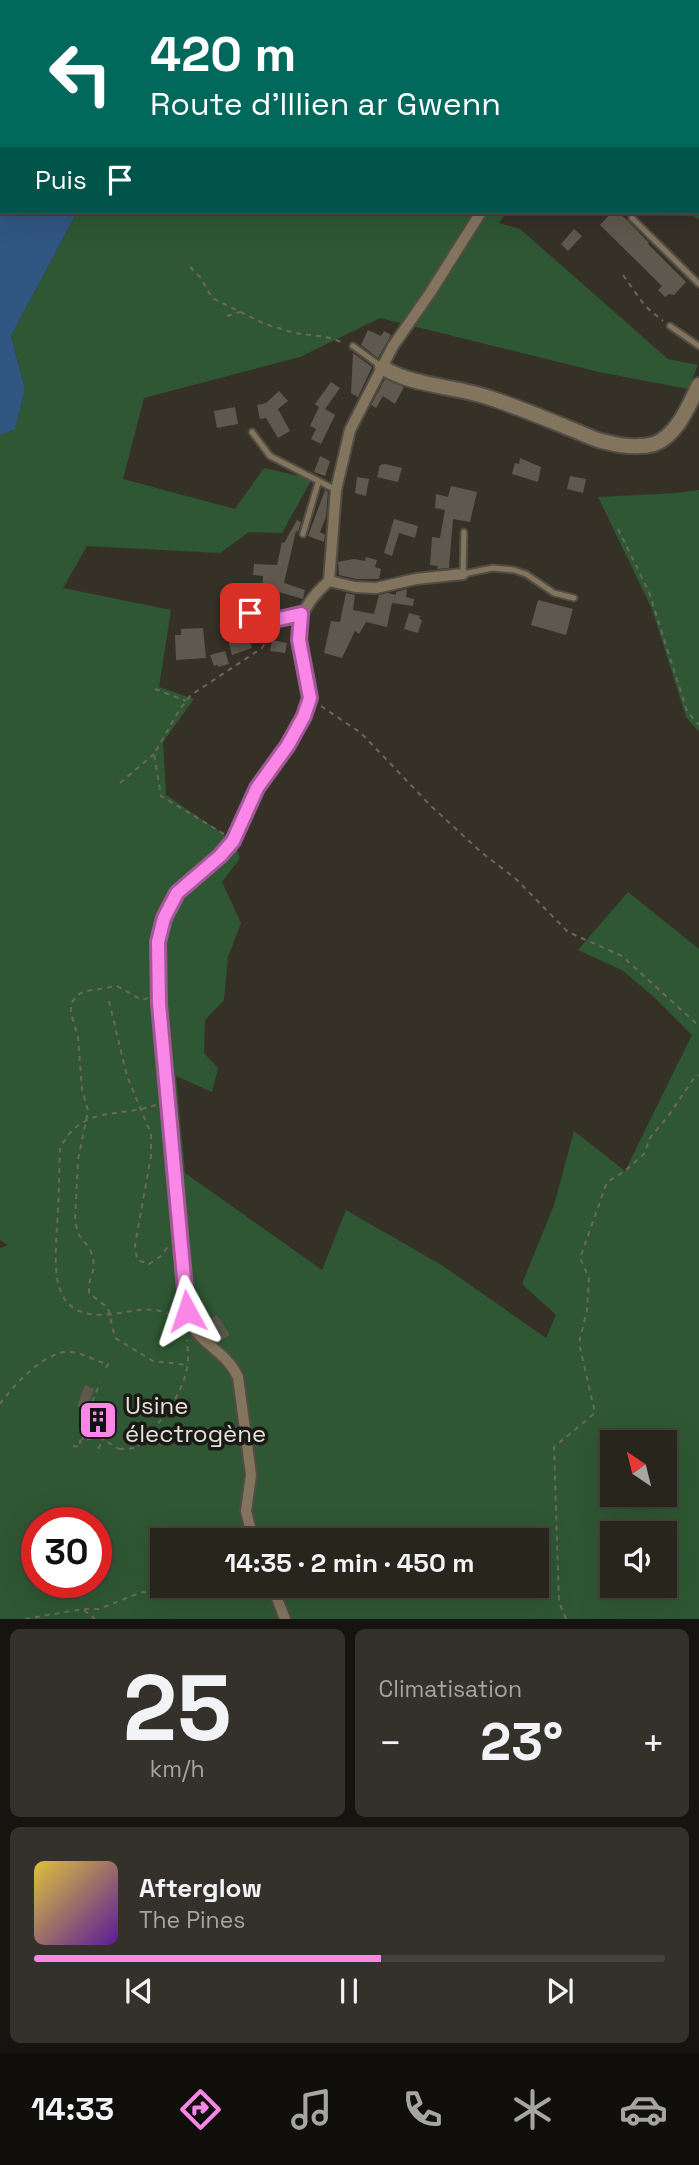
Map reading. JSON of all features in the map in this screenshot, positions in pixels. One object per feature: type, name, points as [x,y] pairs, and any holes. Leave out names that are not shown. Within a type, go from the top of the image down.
[{"type":"street","points":[[250,1528],[246,1511],[251,1475],[242,1397],[237,1377],[232,1365],[223,1355],[200,1339],[190,1326],[187,1311],[159,995],[158,942],[164,918],[177,893],[220,856],[233,841],[257,788],[288,745],[304,716],[310,698],[299,640],[301,614],[312,595],[329,581],[336,490],[350,430],[393,346],[480,214]]},
{"type":"street","points":[[382,367],[411,380],[458,388],[491,398],[603,442],[625,446],[654,444],[665,439],[685,412],[699,385]]},
{"type":"street","points":[[329,581],[355,587],[376,588],[416,579],[463,574]]},
{"type":"street","points":[[250,613],[279,619],[301,614]]},
{"type":"street","points":[[277,1598],[285,1619]]},
{"type":"lane","points":[[632,218],[699,284]]},
{"type":"lane","points":[[670,326],[697,345],[699,335]]},
{"type":"lane","points":[[353,346],[382,367]]},
{"type":"lane","points":[[252,432],[270,456],[336,490]]},
{"type":"lane","points":[[303,534],[318,483]]},
{"type":"lane","points":[[464,532],[463,574],[494,568],[514,570],[526,574],[554,593],[574,598]]},
{"type":"path","points":[[190,267],[201,278],[212,298],[265,324],[326,337],[353,346]]},
{"type":"path","points":[[623,275],[645,306],[670,326]]},
{"type":"path","points":[[227,316],[241,312]]},
{"type":"path","points":[[618,529],[649,592],[687,711],[699,725]]},
{"type":"path","points":[[120,783],[154,754],[191,695],[262,648],[279,619]]},
{"type":"path","points":[[155,689],[186,701]]},
{"type":"path","points":[[310,698],[361,733],[430,805],[481,852],[516,879],[568,932],[622,957],[699,1026]]},
{"type":"path","points":[[154,754],[161,796],[233,841]]},
{"type":"path","points":[[159,995],[142,1000],[117,986],[86,990],[71,1003],[78,1037],[82,1089],[88,1111],[78,1160],[75,1222],[79,1235],[90,1249],[93,1258],[89,1293],[108,1308],[115,1338],[153,1361],[188,1365]]},
{"type":"path","points":[[109,1001],[127,1076],[150,1134],[151,1156],[135,1244],[137,1260],[149,1264],[162,1256],[180,1230]]},
{"type":"path","points":[[566,1619],[559,1602],[554,1447],[595,1412],[579,1343],[587,1310],[589,1278],[580,1258],[607,1182],[625,1171],[645,1153],[649,1139],[699,1075]]},
{"type":"path","points":[[168,1097],[163,1103],[85,1121],[67,1135],[60,1149],[54,1260],[59,1288],[64,1299],[75,1310],[90,1314],[110,1314],[149,1308],[173,1316],[178,1321]]},
{"type":"path","points":[[73,1446],[80,1447],[80,1441],[99,1437],[119,1449],[136,1448],[158,1424],[183,1384],[188,1365],[187,1334],[190,1326]]},
{"type":"path","points":[[0,1404],[28,1373],[46,1360],[63,1353],[71,1352],[108,1364],[106,1368]]},
{"type":"path","points":[[85,1440],[79,1415],[81,1409],[88,1412],[100,1382]]},
{"type":"path","points":[[93,1401],[117,1415],[98,1449]]},
{"type":"path","points":[[25,1619],[83,1609],[99,1609],[142,1592],[150,1593]]},
{"type":"path","points":[[83,1609],[95,1619]]},
{"type":"green space","points":[[76,214],[506,214],[499,223],[520,229],[668,359],[698,365],[688,389],[599,372],[380,318],[300,357],[144,398],[123,479],[235,509],[264,468],[312,479],[282,533],[249,532],[220,553],[87,546],[63,588],[171,610],[159,687],[194,699],[163,742],[166,795],[234,841],[240,858],[222,882],[241,923],[228,957],[224,1000],[205,1020],[204,1053],[218,1068],[212,1092],[176,1076],[185,1173],[322,1270],[346,1210],[443,1266],[546,1338],[556,1315],[522,1284],[554,1205],[574,1131],[625,1171],[692,1035],[622,970],[578,950],[628,892],[699,949],[699,1619],[0,1619],[0,1248],[8,1245],[0,1240],[0,435],[15,428],[25,389],[11,336]]},
{"type":"green space","points":[[699,490],[699,732],[686,717],[652,609],[598,497]]},
{"type":"water","points":[[0,214],[76,214],[11,336],[25,389],[15,429],[0,435]]},
{"type":"building","points":[[610,214],[620,214],[686,282],[674,295],[665,297],[658,290],[662,286],[600,225]]},
{"type":"building","points":[[574,229],[582,236],[568,251],[561,244]]},
{"type":"building","points":[[368,330],[381,336],[384,331],[391,335],[378,358],[361,345]]},
{"type":"building","points":[[353,353],[372,367],[358,397],[351,393]]},
{"type":"building","points":[[385,379],[404,387],[395,404],[383,396],[376,408],[371,405]]},
{"type":"building","points":[[331,382],[340,388],[325,409],[335,415],[321,444],[311,439],[316,429],[310,426],[319,407],[315,404]]},
{"type":"building","points":[[279,391],[288,401],[278,409],[290,431],[278,438],[266,418],[260,419],[257,405],[266,403]]},
{"type":"building","points":[[235,407],[238,424],[217,428],[214,411]]},
{"type":"building","points":[[320,456],[330,461],[325,476],[314,472]]},
{"type":"building","points":[[520,458],[541,467],[538,482],[512,474],[515,463],[519,464]]},
{"type":"building","points":[[380,465],[402,468],[398,482],[377,477]]},
{"type":"building","points":[[570,476],[586,479],[583,493],[567,489]]},
{"type":"building","points":[[357,477],[369,479],[366,496],[355,493]]},
{"type":"building","points":[[451,486],[477,492],[470,522],[453,519],[449,568],[437,569],[438,566],[430,565],[432,537],[440,538],[445,510],[435,508],[436,494],[448,497]]},
{"type":"building","points":[[325,490],[328,492],[326,517],[320,532],[325,535],[324,542],[308,536]]},
{"type":"building","points":[[394,519],[418,526],[415,538],[399,533],[392,556],[384,553]]},
{"type":"building","points":[[297,520],[301,522],[298,532],[296,531],[284,583],[305,590],[303,599],[272,590],[272,606],[261,605],[263,576],[253,575],[254,564],[277,565],[282,542],[284,543]]},
{"type":"building","points":[[366,557],[377,560],[375,567],[381,569],[379,579],[356,579],[339,575],[338,562],[354,559],[365,561]]},
{"type":"building","points":[[407,589],[406,597],[414,599],[413,606],[392,603],[387,627],[366,622],[359,634],[355,631],[342,658],[324,653],[331,621],[340,622],[346,593],[355,595],[353,610],[374,614],[379,595],[396,595],[396,592]]},
{"type":"building","points":[[538,600],[573,609],[566,635],[531,625]]},
{"type":"building","points":[[409,613],[420,616],[419,619],[422,620],[418,633],[404,629]]},
{"type":"building","points":[[245,627],[252,648],[232,655],[226,632]]},
{"type":"building","points":[[203,628],[206,658],[176,660],[175,635],[181,635],[181,629]]},
{"type":"building","points":[[272,640],[287,643],[285,653],[270,651]]},
{"type":"building","points":[[225,651],[229,664],[214,666],[210,655]]},
{"type":"building","points":[[217,1315],[230,1335],[218,1342],[203,1324]]},
{"type":"building","points":[[85,1385],[94,1389],[87,1409],[77,1406]]},
{"type":"place","name":"Usine électrogène","points":[[98,1420]]},
{"type":"route","points":[[187,1311],[159,1004],[158,942],[164,918],[177,893],[220,856],[233,841],[257,788],[288,745],[304,716],[310,698],[299,640],[301,614],[279,619],[250,613]]}]
